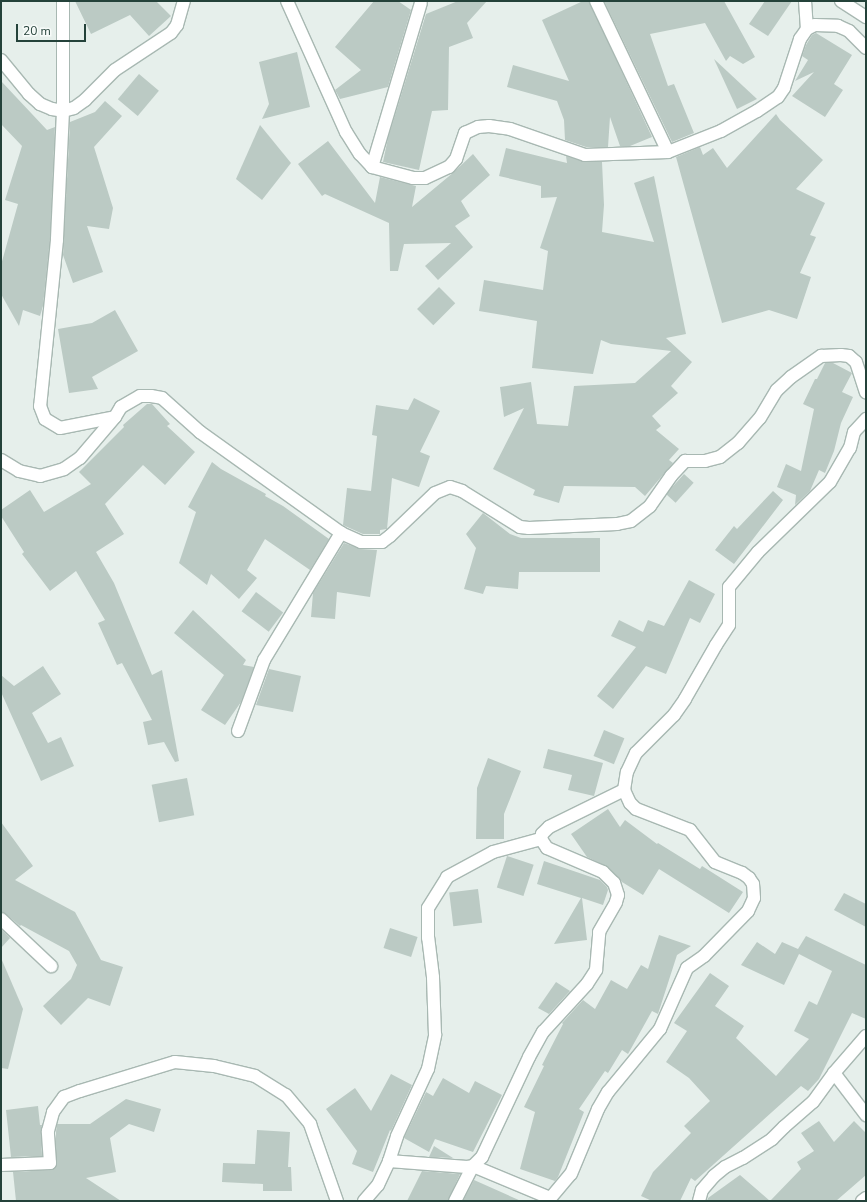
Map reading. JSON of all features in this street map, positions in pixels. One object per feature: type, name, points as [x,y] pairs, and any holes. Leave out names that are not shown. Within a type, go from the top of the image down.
[{"type":"street","points":[[63,1],[63,111],[57,240],[40,406],[45,418],[60,428],[115,417]]},
{"type":"street","points":[[1,60],[29,94],[40,104],[52,109],[63,111],[74,108],[115,70],[171,33],[177,25],[184,1]]},
{"type":"street","points":[[287,1],[346,132],[360,154],[372,167],[413,178],[425,178],[449,168],[456,159],[465,133],[478,127],[489,126],[510,129],[585,155],[668,152],[721,130],[758,111],[778,97],[784,88],[800,39],[807,29],[815,25],[838,26],[849,31],[866,48]]},
{"type":"street","points":[[596,1],[668,152]]},
{"type":"street","points":[[805,1],[807,29]]},
{"type":"street","points":[[841,1],[866,16]]},
{"type":"street","points":[[372,167],[421,3]]},
{"type":"street","points":[[1,460],[19,470],[40,476],[64,470],[80,458],[115,417],[121,407],[140,396],[151,396],[162,398],[200,432],[341,533],[361,542],[382,542],[435,493],[450,487],[462,491],[520,527],[529,528],[617,524],[631,521],[650,506],[671,476],[685,461],[705,461],[720,458],[738,443],[760,418],[778,390],[791,377],[821,356],[849,356],[856,362],[866,392]]},
{"type":"street","points":[[389,1161],[467,1167],[473,1166],[549,1199],[568,1180],[598,1109],[608,1092],[660,1029],[682,976],[687,968],[704,956],[748,911],[754,898],[753,884],[749,878],[742,873],[715,862],[690,830],[636,809],[630,803],[624,790],[627,772],[636,753],[674,715],[685,699],[712,650],[729,625],[729,587],[758,552],[830,482],[850,448],[854,432],[866,419]]},
{"type":"street","points":[[238,731],[264,660],[341,533]]},
{"type":"street","points":[[541,839],[544,830],[549,827],[624,790]]},
{"type":"street","points":[[364,1201],[378,1185],[389,1161],[397,1136],[428,1069],[435,1034],[428,938],[428,908],[447,877],[493,852],[541,839]]},
{"type":"street","points":[[455,1201],[473,1166],[482,1158],[529,1057],[543,1032],[587,984],[594,973],[597,961],[598,932],[616,902],[617,889],[610,878],[592,866],[547,848],[541,839]]},
{"type":"street","points":[[1,919],[51,966]]},
{"type":"street","points":[[699,1201],[702,1190],[714,1176],[772,1138],[813,1102],[834,1073],[866,1036]]},
{"type":"street","points":[[1,1164],[50,1163],[48,1131],[53,1112],[64,1097],[175,1062],[206,1066],[255,1076],[286,1095],[310,1124],[337,1201]]},
{"type":"street","points":[[834,1073],[866,1115]]},
{"type":"street","points":[[862,1201],[866,1198]]},
{"type":"building","points":[[75,1],[159,1],[157,2],[171,16],[149,36],[130,15],[91,34]]},
{"type":"building","points":[[374,1],[398,1],[411,10],[388,87],[340,99],[335,90],[361,70],[335,47]]},
{"type":"building","points":[[458,1],[487,1],[467,23],[473,38],[449,47],[448,110],[432,111],[419,170],[383,162],[388,138],[426,14]]},
{"type":"building","points":[[583,1],[589,1],[652,137],[630,146],[620,146],[610,117],[608,147],[586,147],[565,140],[564,120],[557,101],[507,87],[513,65],[569,81],[542,20]]},
{"type":"building","points":[[604,1],[724,1],[755,57],[743,64],[730,56],[726,61],[705,23],[650,34],[668,86],[674,84],[694,133],[672,142]]},
{"type":"building","points":[[765,1],[792,1],[768,36],[749,24]]},
{"type":"building","points":[[816,33],[852,55],[834,84],[843,90],[825,117],[792,96],[814,72],[795,81],[808,60],[802,56],[806,45],[812,35]]},
{"type":"building","points":[[297,52],[310,107],[262,119],[269,104],[259,62]]},
{"type":"building","points":[[714,59],[757,99],[737,109]]},
{"type":"building","points":[[139,74],[159,91],[138,116],[118,99]]},
{"type":"building","points":[[1,81],[47,130],[55,127],[50,239],[43,306],[40,316],[23,310],[19,326],[1,294],[1,265],[18,204],[5,200],[22,146],[1,124]]},
{"type":"building","points":[[105,101],[122,116],[94,147],[113,208],[109,229],[87,226],[103,272],[73,283],[63,255],[70,122],[95,112]]},
{"type":"building","points":[[776,114],[780,120],[823,160],[796,189],[825,203],[810,235],[816,237],[800,273],[811,277],[797,319],[769,310],[722,323],[676,157],[700,147],[703,155],[713,148],[727,168]]},
{"type":"building","points":[[260,125],[291,163],[262,200],[236,179]]},
{"type":"building","points":[[328,141],[375,203],[380,177],[416,186],[412,207],[473,154],[490,175],[461,201],[470,216],[455,226],[473,247],[438,280],[425,266],[451,243],[404,244],[398,271],[390,271],[389,223],[325,194],[322,196],[298,164]]},
{"type":"building","points":[[506,148],[567,163],[566,156],[585,162],[602,162],[604,205],[602,232],[654,242],[634,183],[654,176],[686,334],[666,338],[692,362],[671,386],[678,393],[652,416],[661,426],[656,430],[679,449],[669,460],[673,463],[645,496],[635,487],[564,486],[559,503],[533,495],[535,490],[493,469],[524,408],[504,417],[500,387],[531,382],[537,424],[568,426],[574,386],[635,383],[671,351],[611,344],[601,340],[593,374],[532,368],[537,321],[479,311],[484,280],[543,290],[548,251],[540,248],[557,197],[541,198],[541,186],[499,176]]},
{"type":"building","points":[[439,287],[455,303],[433,325],[417,309]]},
{"type":"building","points":[[115,310],[138,351],[92,377],[98,389],[69,393],[58,329],[92,323]]},
{"type":"building","points":[[825,363],[833,363],[852,373],[842,392],[853,397],[841,423],[834,451],[825,473],[819,470],[810,491],[795,505],[796,495],[777,487],[786,464],[801,471],[814,409],[803,404],[815,379],[817,379]]},
{"type":"building","points":[[414,398],[440,411],[420,452],[430,456],[419,487],[392,478],[387,529],[380,530],[380,534],[363,534],[343,525],[347,488],[371,491],[377,436],[372,435],[376,405],[408,410]]},
{"type":"building","points":[[147,404],[152,404],[170,424],[167,426],[195,452],[165,485],[143,465],[105,504],[124,534],[96,552],[114,583],[152,675],[162,670],[179,761],[175,762],[164,742],[148,745],[143,722],[152,720],[122,663],[117,665],[98,623],[105,620],[76,571],[50,591],[22,554],[24,552],[1,516],[1,510],[30,490],[44,512],[91,484],[79,472],[124,427],[123,425]]},
{"type":"building","points":[[212,462],[221,469],[266,494],[265,496],[283,506],[329,539],[310,570],[265,539],[247,570],[257,578],[239,599],[211,574],[207,585],[179,563],[196,512],[188,507]]},
{"type":"building","points":[[684,474],[694,483],[676,503],[666,494]]},
{"type":"building","points":[[773,491],[783,500],[734,564],[715,550],[734,526],[737,529]]},
{"type":"building","points":[[483,513],[510,534],[521,538],[600,538],[600,572],[519,572],[518,589],[486,586],[483,594],[464,589],[476,548],[466,534]]},
{"type":"building","points":[[344,543],[361,549],[377,550],[370,597],[337,592],[335,619],[311,617],[313,593]]},
{"type":"building","points":[[689,580],[715,594],[700,623],[690,618],[666,674],[646,666],[613,709],[597,696],[636,647],[611,636],[619,620],[643,632],[648,620],[664,626]]},
{"type":"building","points":[[256,592],[283,612],[269,632],[242,611]]},
{"type":"building","points":[[193,610],[246,660],[243,665],[254,667],[241,702],[225,725],[201,710],[224,675],[174,633]]},
{"type":"building","points":[[43,666],[61,694],[32,713],[48,743],[61,737],[74,766],[41,781],[1,692],[1,675],[14,686]]},
{"type":"building","points":[[269,669],[301,676],[293,712],[256,705]]},
{"type":"building","points":[[604,730],[624,738],[614,764],[594,756]]},
{"type":"building","points":[[548,749],[603,763],[594,796],[568,790],[572,775],[543,768]]},
{"type":"building","points":[[488,758],[521,771],[504,814],[504,839],[476,839],[477,788]]},
{"type":"building","points":[[187,778],[194,815],[159,822],[152,785]]},
{"type":"building","points":[[608,809],[620,827],[625,820],[657,844],[658,843],[700,869],[702,866],[743,892],[729,913],[659,869],[643,895],[622,882],[608,867],[587,857],[571,834]]},
{"type":"building","points":[[1,822],[33,866],[15,880],[75,912],[101,960],[123,967],[110,1006],[88,998],[61,1025],[43,1006],[71,979],[77,965],[69,951],[21,925],[20,926],[6,914],[1,912]]},
{"type":"building","points":[[507,856],[534,865],[523,896],[497,887]]},
{"type":"building","points":[[544,861],[600,880],[607,887],[608,890],[603,905],[582,898],[587,940],[554,944],[581,898],[537,884]]},
{"type":"building","points":[[478,889],[482,923],[453,926],[449,893]]},
{"type":"building","points":[[844,893],[866,904],[866,927],[834,910]]},
{"type":"building","points":[[390,928],[418,937],[411,957],[384,948]]},
{"type":"building","points":[[1,929],[10,938],[1,948]]},
{"type":"building","points":[[659,935],[691,946],[677,955],[658,1014],[652,1011],[628,1054],[622,1050],[608,1073],[605,1071],[579,1109],[584,1112],[558,1177],[555,1181],[520,1169],[535,1112],[524,1107],[544,1066],[542,1065],[563,1024],[562,1023],[583,1000],[595,1009],[611,980],[627,989],[641,965],[648,969]]},
{"type":"building","points":[[806,936],[866,965],[866,1019],[852,1013],[819,1079],[808,1091],[801,1086],[695,1181],[691,1178],[680,1201],[652,1201],[641,1196],[653,1172],[691,1133],[684,1126],[710,1101],[689,1078],[666,1062],[687,1031],[674,1023],[710,973],[729,986],[715,1006],[744,1026],[736,1038],[776,1076],[809,1039],[794,1031],[809,1001],[817,1005],[832,971],[799,954],[784,985],[741,965],[757,942],[775,954],[782,942],[798,949]]},
{"type":"building","points":[[1,958],[23,1009],[8,1069],[1,1068]]},
{"type":"building","points":[[556,982],[570,991],[549,1014],[538,1008]]},
{"type":"building","points":[[391,1074],[412,1085],[391,1131],[390,1130],[373,1172],[352,1164],[357,1151],[326,1109],[355,1088],[371,1111]]},
{"type":"building","points":[[443,1078],[469,1093],[475,1081],[502,1095],[473,1152],[435,1139],[429,1152],[404,1138],[426,1092],[433,1096]]},
{"type":"building","points":[[126,1099],[161,1109],[154,1132],[129,1124],[110,1138],[116,1172],[86,1178],[121,1201],[16,1201],[13,1172],[50,1170],[56,1167],[57,1124],[90,1124]]},
{"type":"building","points":[[38,1106],[40,1125],[42,1125],[42,1156],[11,1157],[6,1110]]},
{"type":"building","points":[[819,1121],[834,1142],[854,1121],[866,1133],[866,1175],[836,1201],[770,1201],[801,1169],[797,1162],[814,1151],[801,1133]]},
{"type":"building","points":[[257,1130],[290,1132],[288,1167],[291,1167],[292,1191],[263,1191],[263,1184],[222,1182],[223,1163],[255,1164]]},
{"type":"building","points":[[434,1146],[453,1158],[429,1157]]},
{"type":"building","points":[[422,1171],[460,1174],[448,1201],[407,1201]]},
{"type":"building","points":[[740,1175],[770,1201],[707,1201],[708,1198]]},
{"type":"building","points":[[474,1180],[521,1201],[463,1201]]}]
